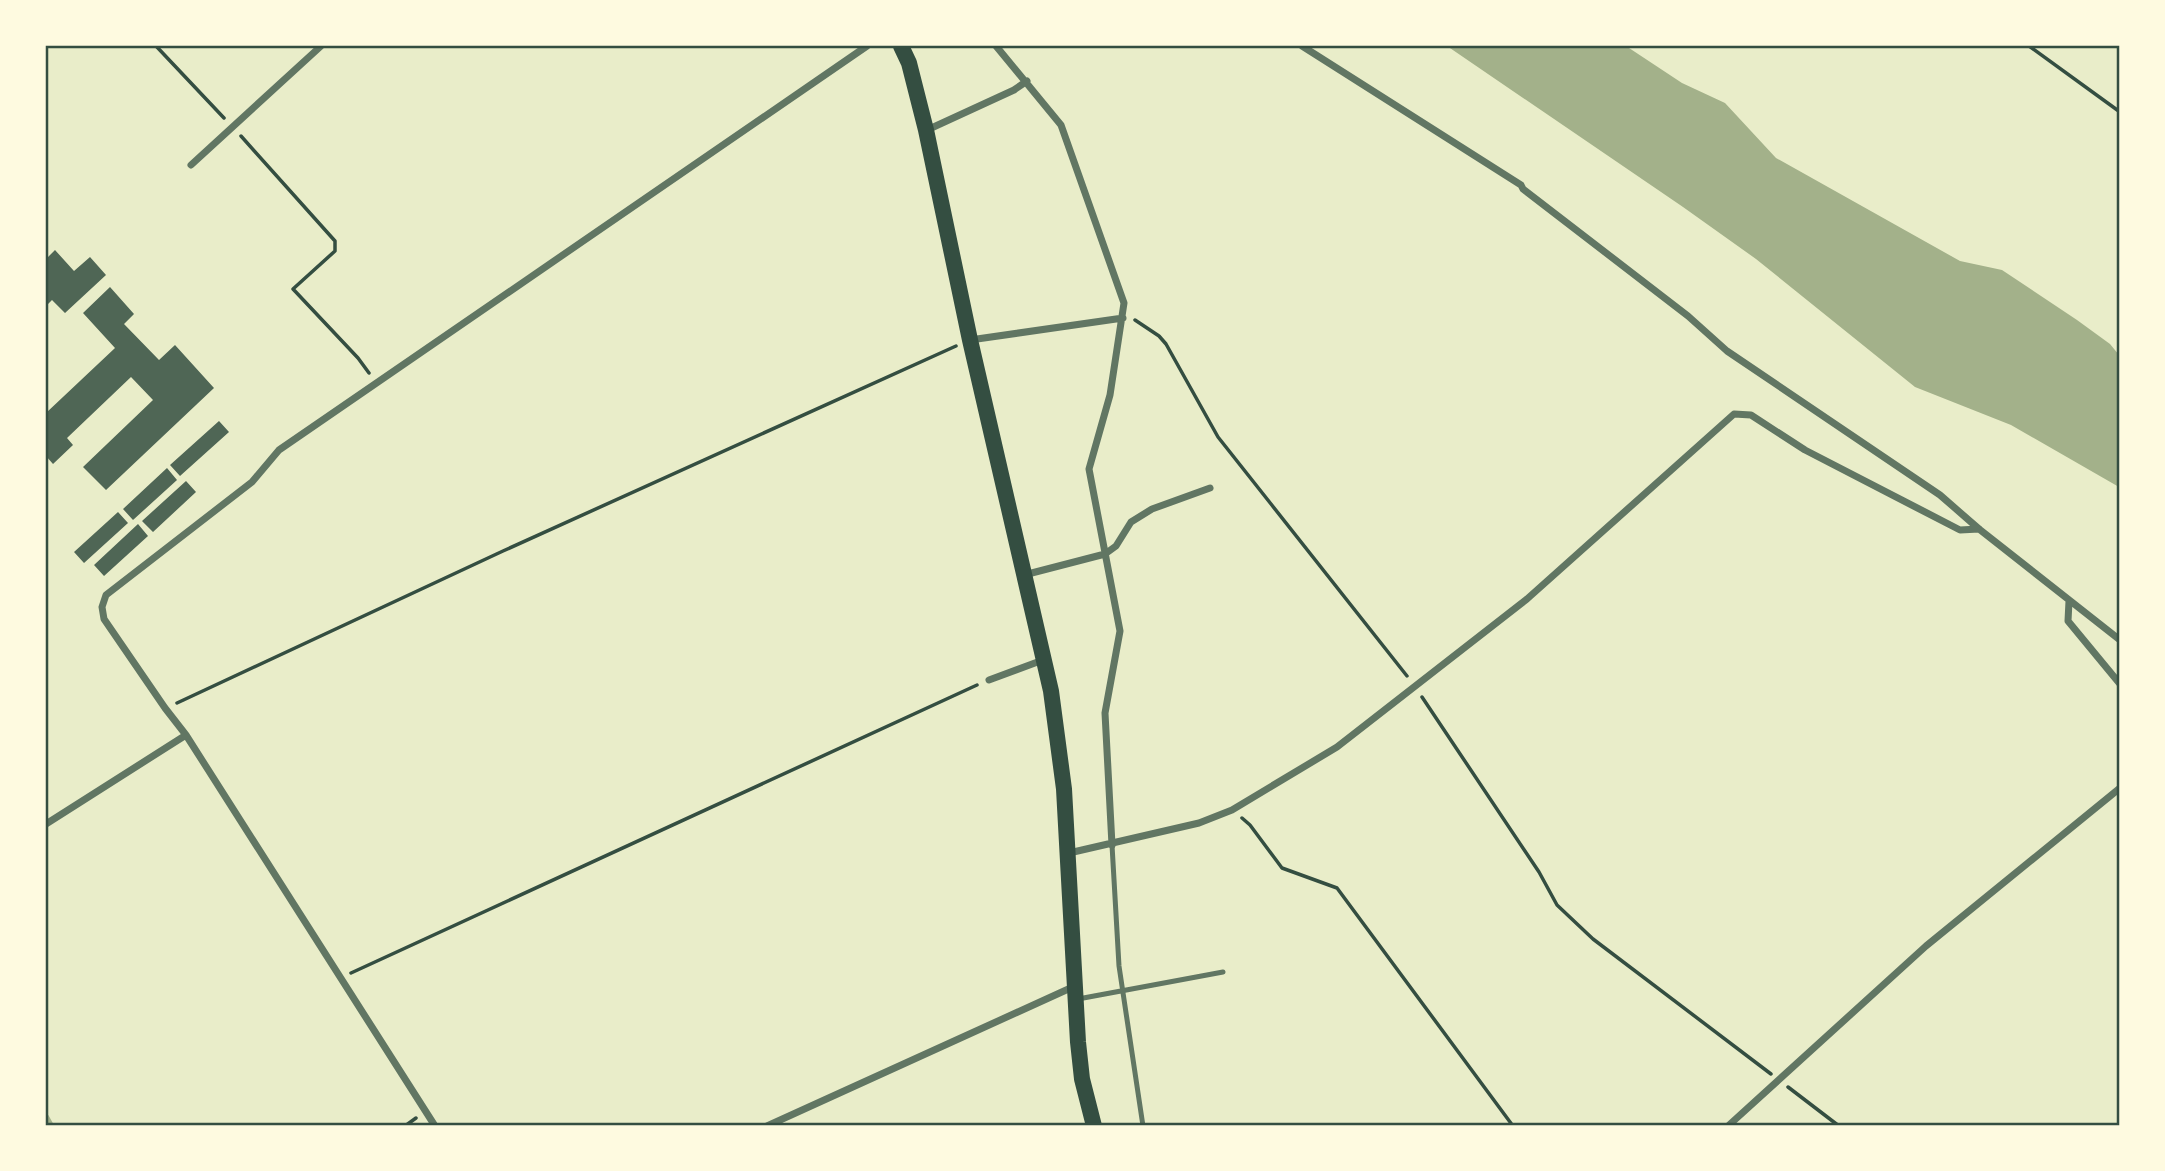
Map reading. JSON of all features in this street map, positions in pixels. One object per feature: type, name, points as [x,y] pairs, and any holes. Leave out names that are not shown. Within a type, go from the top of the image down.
[{"type":"main road","points":[[901,46],[909,63],[926,130],[970,340],[1051,691],[1064,789],[1082,1080],[1094,1125]]},
{"type":"street","points":[[191,165],[321,46]]},
{"type":"street","points":[[435,1125],[186,735],[104,619],[102,607],[106,595],[252,482],[279,450],[867,46]]},
{"type":"street","points":[[996,46],[1027,80],[1061,125],[1124,303],[1110,395],[1090,469],[1120,631],[1105,713],[1112,845]]},
{"type":"street","points":[[1302,46],[1521,185],[1688,316],[1727,351],[1940,495],[2119,640]]},
{"type":"street","points":[[926,130],[1014,90],[1027,80]]},
{"type":"street","points":[[970,340],[1123,318]]},
{"type":"street","points":[[1068,853],[1199,823],[1232,810],[1337,747],[1527,599],[1734,414],[1751,415],[1805,450],[1960,530],[1979,529]]},
{"type":"street","points":[[1024,575],[1105,554],[1116,546],[1131,523],[1152,509],[1210,488]]},
{"type":"street","points":[[2068,601],[2068,621],[2119,684]]},
{"type":"street","points":[[989,680],[1043,660]]},
{"type":"street","points":[[46,824],[186,735]]},
{"type":"street","points":[[1728,1125],[1926,946],[2119,788]]},
{"type":"street","points":[[767,1125],[1075,993]]},
{"type":"lane","points":[[1112,845],[1122,990],[1143,1125]]},
{"type":"lane","points":[[1075,993],[1122,990],[1223,972]]},
{"type":"path","points":[[156,46],[335,241],[335,251],[293,289],[358,358],[377,384]]},
{"type":"path","points":[[2029,46],[2119,112]]},
{"type":"path","points":[[1123,318],[1131,318],[1159,336],[1219,437],[1415,687],[1539,872],[1557,905],[1593,939],[1839,1125]]},
{"type":"path","points":[[165,708],[503,551],[970,340]]},
{"type":"path","points":[[360,969],[989,680]]},
{"type":"path","points":[[1232,810],[1250,825],[1282,868],[1337,888],[1513,1125]]},
{"type":"shaded area","points":[[1447,46],[1626,46],[1682,83],[1725,103],[1776,158],[1960,261],[2002,270],[2077,320],[2110,344],[2119,355],[2119,487],[2011,425],[1915,387],[1756,259]]},
{"type":"building","points":[[55,250],[74,271],[90,257],[106,275],[65,313],[52,300],[46,306],[46,259]]},
{"type":"building","points":[[110,287],[134,314],[124,324],[159,360],[175,345],[214,388],[106,490],[83,467],[153,400],[131,377],[67,438],[73,445],[53,464],[46,456],[46,413],[115,348],[83,313]]},
{"type":"building","points":[[219,421],[229,432],[180,476],[170,465]]},
{"type":"building","points":[[167,468],[177,480],[133,520],[123,509]]},
{"type":"building","points":[[186,481],[196,492],[153,532],[142,521]]},
{"type":"building","points":[[118,512],[128,523],[84,563],[74,552]]},
{"type":"building","points":[[138,524],[148,536],[104,576],[94,565]]},
{"type":"waterway","points":[[46,1117],[51,1126]]}]
